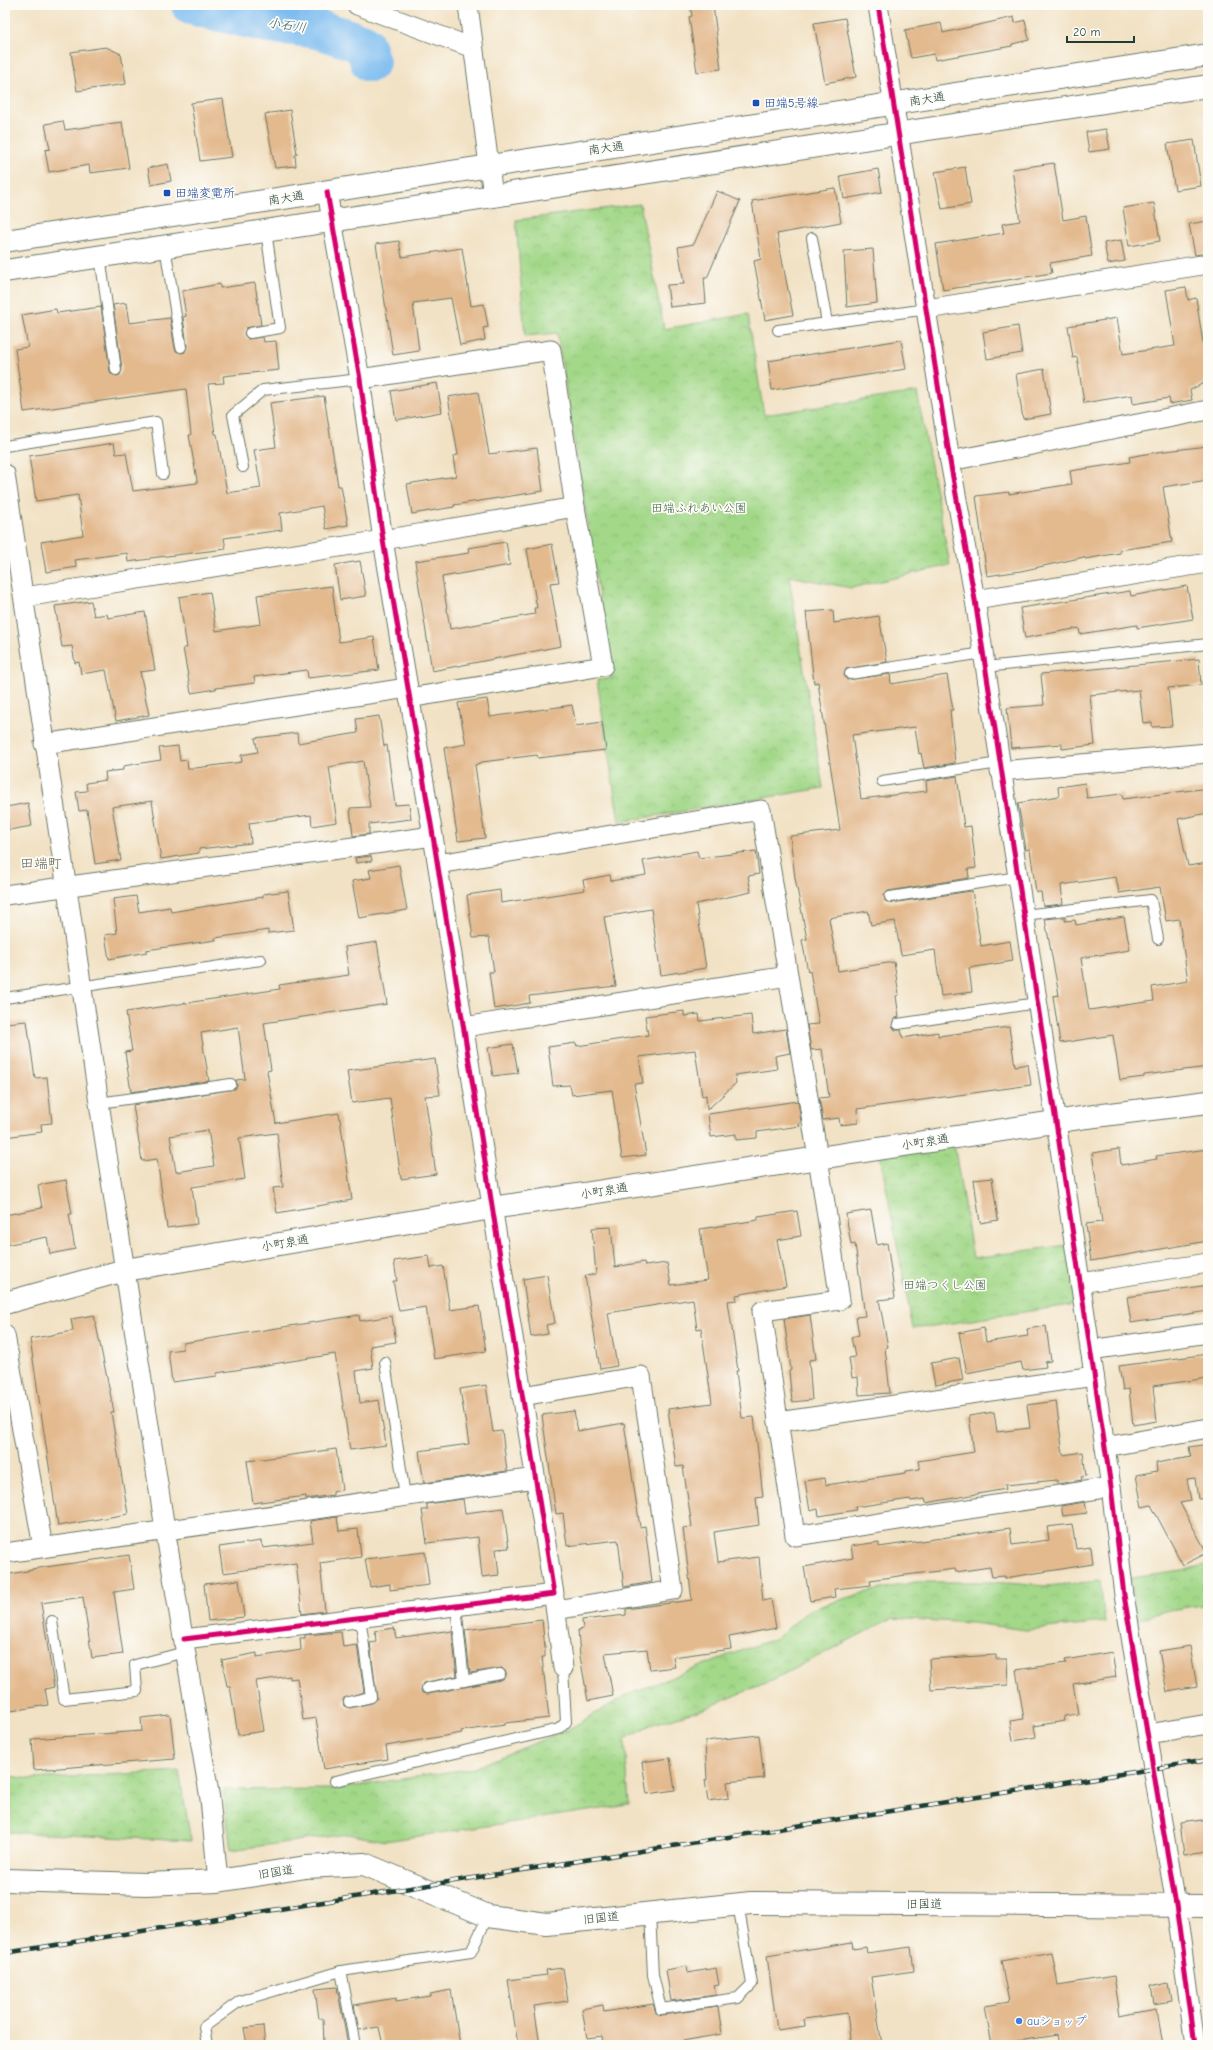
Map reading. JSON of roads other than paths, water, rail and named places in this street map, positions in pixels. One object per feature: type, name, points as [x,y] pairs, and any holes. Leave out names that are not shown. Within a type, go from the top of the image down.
[{"type":"street","points":[[357,5],[472,48]]},
{"type":"street","points":[[468,5],[472,48],[493,196]]},
{"type":"street","points":[[878,5],[950,461],[975,600],[1024,915],[1094,1376],[1124,1596],[1176,1905],[1195,2045]]},
{"type":"street","name":"南大通","points":[[5,241],[1208,55]]},
{"type":"street","points":[[5,271],[1208,86]]},
{"type":"street","points":[[326,192],[360,379],[383,540],[438,864],[555,1602],[563,1668]]},
{"type":"street","points":[[927,309],[1208,264]]},
{"type":"street","points":[[44,744],[603,666],[551,350],[360,379]]},
{"type":"street","points":[[950,461],[1208,410]]},
{"type":"street","points":[[5,474],[7,503],[24,597],[44,744],[98,1103],[165,1529],[210,1799],[218,1881]]},
{"type":"street","points":[[24,597],[383,540],[576,507]]},
{"type":"street","points":[[975,600],[1208,562]]},
{"type":"street","points":[[1000,767],[1208,753]]},
{"type":"street","points":[[438,864],[761,810],[840,1300],[762,1311],[795,1536],[1110,1487]]},
{"type":"street","points":[[5,895],[433,836]]},
{"type":"street","points":[[464,1027],[788,976]]},
{"type":"street","name":"小町泉通","points":[[5,1303],[125,1270],[492,1208],[1056,1122],[1208,1102]]},
{"type":"street","points":[[1080,1283],[1208,1263]]},
{"type":"street","points":[[1090,1350],[1208,1333]]},
{"type":"street","points":[[5,1335],[43,1547]]},
{"type":"street","points":[[184,1646],[360,1617],[456,1606],[555,1602],[673,1590],[641,1376],[522,1396]]},
{"type":"street","points":[[778,1422],[1094,1376]]},
{"type":"street","points":[[1104,1447],[1208,1428]]},
{"type":"street","points":[[5,1553],[165,1529],[535,1478]]},
{"type":"street","points":[[1148,1734],[1208,1724]]},
{"type":"street","name":"旧国道","points":[[5,1880],[146,1884],[218,1881],[306,1867],[364,1864],[488,1916],[547,1924],[738,1904],[1208,1906]]},
{"type":"lane","points":[[250,333],[280,328],[266,231]]},
{"type":"lane","points":[[812,238],[827,323]]},
{"type":"lane","points":[[165,246],[181,347]]},
{"type":"lane","points":[[100,256],[116,370]]},
{"type":"lane","points":[[778,330],[927,309]]},
{"type":"lane","points":[[243,467],[233,415],[263,390],[360,379]]},
{"type":"lane","points":[[5,446],[156,422],[163,474]]},
{"type":"lane","points":[[850,674],[984,660],[1208,644]]},
{"type":"lane","points":[[882,781],[1000,767]]},
{"type":"lane","points":[[890,897],[1018,877]]},
{"type":"lane","points":[[1024,915],[1151,900],[1158,939]]},
{"type":"lane","points":[[5,998],[81,988],[261,960]]},
{"type":"lane","points":[[898,1024],[1037,1003]]},
{"type":"lane","points":[[98,1103],[231,1084]]},
{"type":"lane","points":[[385,1362],[405,1496]]},
{"type":"lane","points":[[456,1606],[464,1681]]},
{"type":"lane","points":[[349,1702],[371,1698],[360,1617]]},
{"type":"lane","points":[[52,1621],[64,1699],[137,1691],[135,1665],[184,1646]]},
{"type":"lane","points":[[335,1781],[559,1730],[566,1722],[563,1668]]},
{"type":"lane","points":[[427,1688],[500,1674]]},
{"type":"lane","points":[[650,1913],[653,1975],[662,2010],[738,1998],[752,1984],[738,1904]]},
{"type":"lane","points":[[207,2045],[204,2027],[240,2001],[342,1970],[471,1952],[488,1916]]},
{"type":"lane","points":[[342,1970],[355,2045]]},
{"type":"waterway","name":"小石川","points":[[191,5],[268,23],[317,29],[364,44],[370,62]]},
{"type":"railway","points":[[5,1953],[1208,1760]]},
{"type":"place","name":"田端5号線","points":[[756,103]]},
{"type":"place","name":"田端変電所","points":[[167,193]]},
{"type":"place","name":"auショップ","points":[[1019,2021]]},
{"type":"district","name":"田端町","points":[[41,863]]},
{"type":"park label","name":"田端ふれあい公園","points":[[699,508]]},
{"type":"park label","name":"田端つくし公園","points":[[945,1285]]}]
